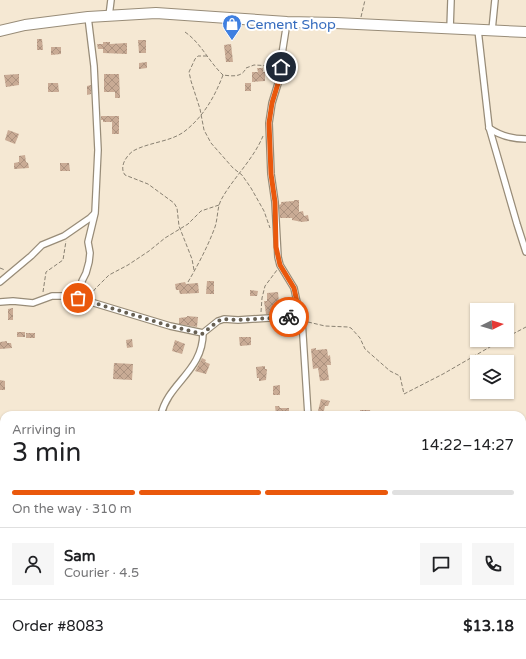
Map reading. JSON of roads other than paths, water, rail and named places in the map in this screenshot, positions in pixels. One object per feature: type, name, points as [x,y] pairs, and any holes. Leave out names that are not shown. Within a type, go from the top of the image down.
[{"type":"highway","points":[[0,31],[25,25],[88,17],[156,13],[287,22],[526,32]]},
{"type":"street","points":[[109,16],[111,0]]},
{"type":"street","points":[[450,28],[451,0]]},
{"type":"street","points":[[492,30],[495,0]]},
{"type":"street","points":[[83,300],[82,281],[89,262],[90,254],[88,242],[95,213],[98,150],[94,66],[88,17]]},
{"type":"street","points":[[287,22],[280,77],[272,103],[269,123],[271,174],[275,202],[276,247],[279,262],[294,288],[301,318],[308,411]]},
{"type":"street","points":[[478,30],[489,128],[526,252]]},
{"type":"street","points":[[489,128],[517,139],[526,140]]},
{"type":"street","points":[[0,282],[42,245],[71,232],[95,213]]},
{"type":"street","points":[[0,302],[13,301],[33,303],[52,296],[71,296],[170,326],[202,334]]},
{"type":"street","points":[[202,334],[220,320],[301,318]]},
{"type":"street","points":[[162,411],[169,398],[191,369],[200,352],[203,345],[202,334]]},
{"type":"place","name":"Cement Shop","points":[[232,41]]}]
